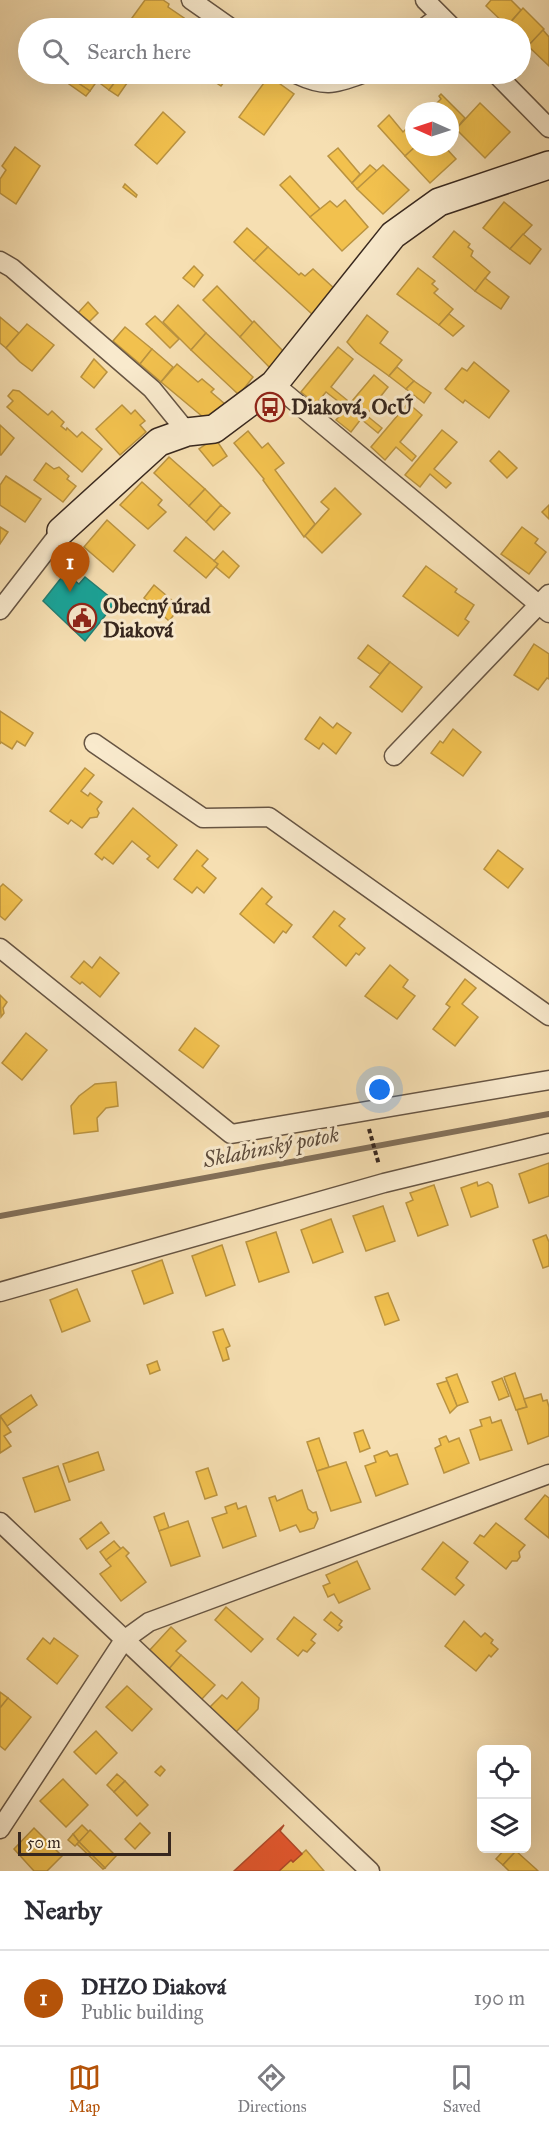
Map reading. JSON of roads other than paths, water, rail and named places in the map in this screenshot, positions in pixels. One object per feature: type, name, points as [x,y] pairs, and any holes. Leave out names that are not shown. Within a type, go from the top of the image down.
[{"type":"street","points":[[191,0],[217,18]]},
{"type":"street","points":[[425,0],[443,18]]},
{"type":"street","points":[[506,84],[549,128]]},
{"type":"street","points":[[0,610],[61,531],[159,442],[187,432],[214,429],[274,384],[393,235],[439,202],[549,165]]},
{"type":"street","points":[[0,261],[12,268],[152,389],[187,432]]},
{"type":"street","points":[[274,384],[545,604],[394,756]]},
{"type":"street","points":[[94,743],[203,818],[269,817],[549,1016]]},
{"type":"street","points":[[0,948],[231,1134],[549,1080]]},
{"type":"street","points":[[0,1292],[384,1183],[549,1143]]},
{"type":"street","points":[[0,1829],[124,1640],[149,1622],[549,1474]]},
{"type":"street","points":[[0,1522],[370,1871]]},
{"type":"waterway","name":"Sklabinský potok","points":[[0,1216],[549,1114]]},
{"type":"place","name":"Diaková, OcÚ","points":[[270,407]]},
{"type":"place","name":"DHZO Diaková","points":[[70,592]]},
{"type":"place","name":"Obecný úrad Diaková","points":[[82,618]]}]
